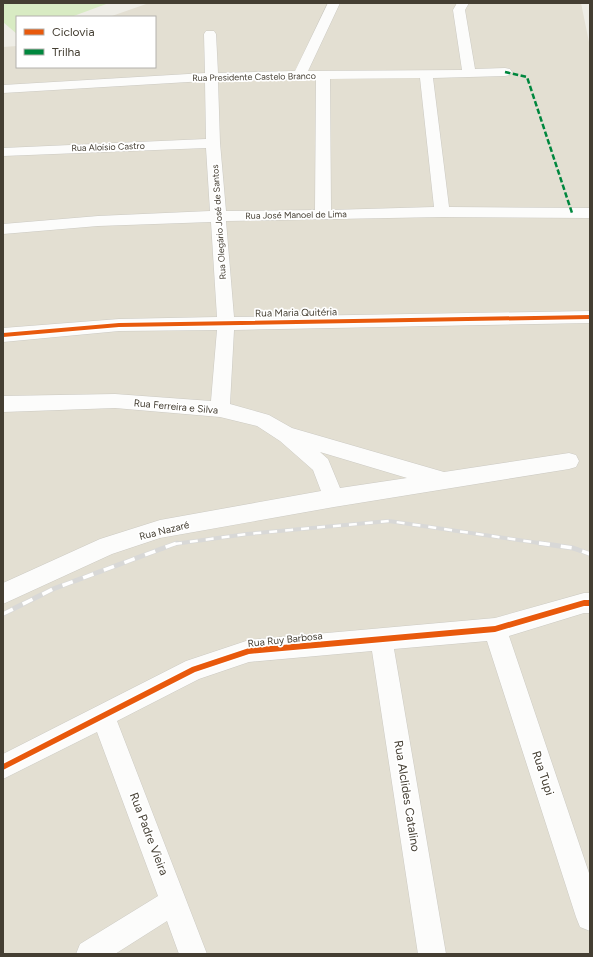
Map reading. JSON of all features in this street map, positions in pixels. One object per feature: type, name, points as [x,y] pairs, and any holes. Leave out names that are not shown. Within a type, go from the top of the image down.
[{"type":"street","points":[[300,74],[334,3]]},
{"type":"street","points":[[463,3],[459,10],[468,74]]},
{"type":"street","name":"Rua Olegário José de Santos","points":[[210,34],[210,78],[220,216],[221,271],[226,322],[220,409]]},
{"type":"street","name":"Rua Presidente Castelo Branco","points":[[3,89],[300,74],[468,74],[505,72]]},
{"type":"street","points":[[426,74],[442,212]]},
{"type":"street","points":[[323,75],[323,215]]},
{"type":"street","name":"Rua Aloísio Castro","points":[[3,152],[214,143]]},
{"type":"street","name":"Rua José Manoel de Lima","points":[[3,229],[98,221],[220,216],[442,212],[590,213]]},
{"type":"street","name":"Rua Maria Quitéria","points":[[3,335],[119,325],[590,317]]},
{"type":"street","name":"Rua Ferreira e Silva","points":[[3,404],[115,401],[220,409],[262,420],[287,435],[321,465],[334,498]]},
{"type":"street","points":[[287,435],[444,481]]},
{"type":"street","name":"Rua Nazaré","points":[[3,594],[107,546],[160,529],[334,498],[569,461]]},
{"type":"street","name":"Rua Ruy Barbosa","points":[[3,767],[194,669],[249,651],[496,629],[584,603],[590,603]]},
{"type":"street","name":"Rua Tupi","points":[[496,629],[590,917]]},
{"type":"street","name":"Rua Alclides Catalino","points":[[381,639],[432,954]]},
{"type":"street","name":"Rua Padre Vieira","points":[[103,715],[193,954]]},
{"type":"street","points":[[90,954],[174,901]]},
{"type":"shaded area","points":[[149,3],[581,3],[590,47],[590,954],[3,954],[3,47],[16,46],[16,68],[156,68],[156,16],[112,16]]},
{"type":"green space","points":[[3,3],[109,3],[74,16],[16,16],[16,33],[3,22]]},
{"type":"railway","points":[[174,544],[247,534],[389,521],[546,544]]},
{"type":"railway","points":[[539,543],[573,548],[590,554]]},
{"type":"railway","points":[[3,614],[53,589],[174,544]]},
{"type":"marked path","points":[[505,72],[527,77],[572,213]]},
{"type":"cycle path","points":[[3,335],[119,325],[590,317]]},
{"type":"cycle path","points":[[3,767],[194,669],[249,651],[495,629],[584,603],[590,603]]}]
